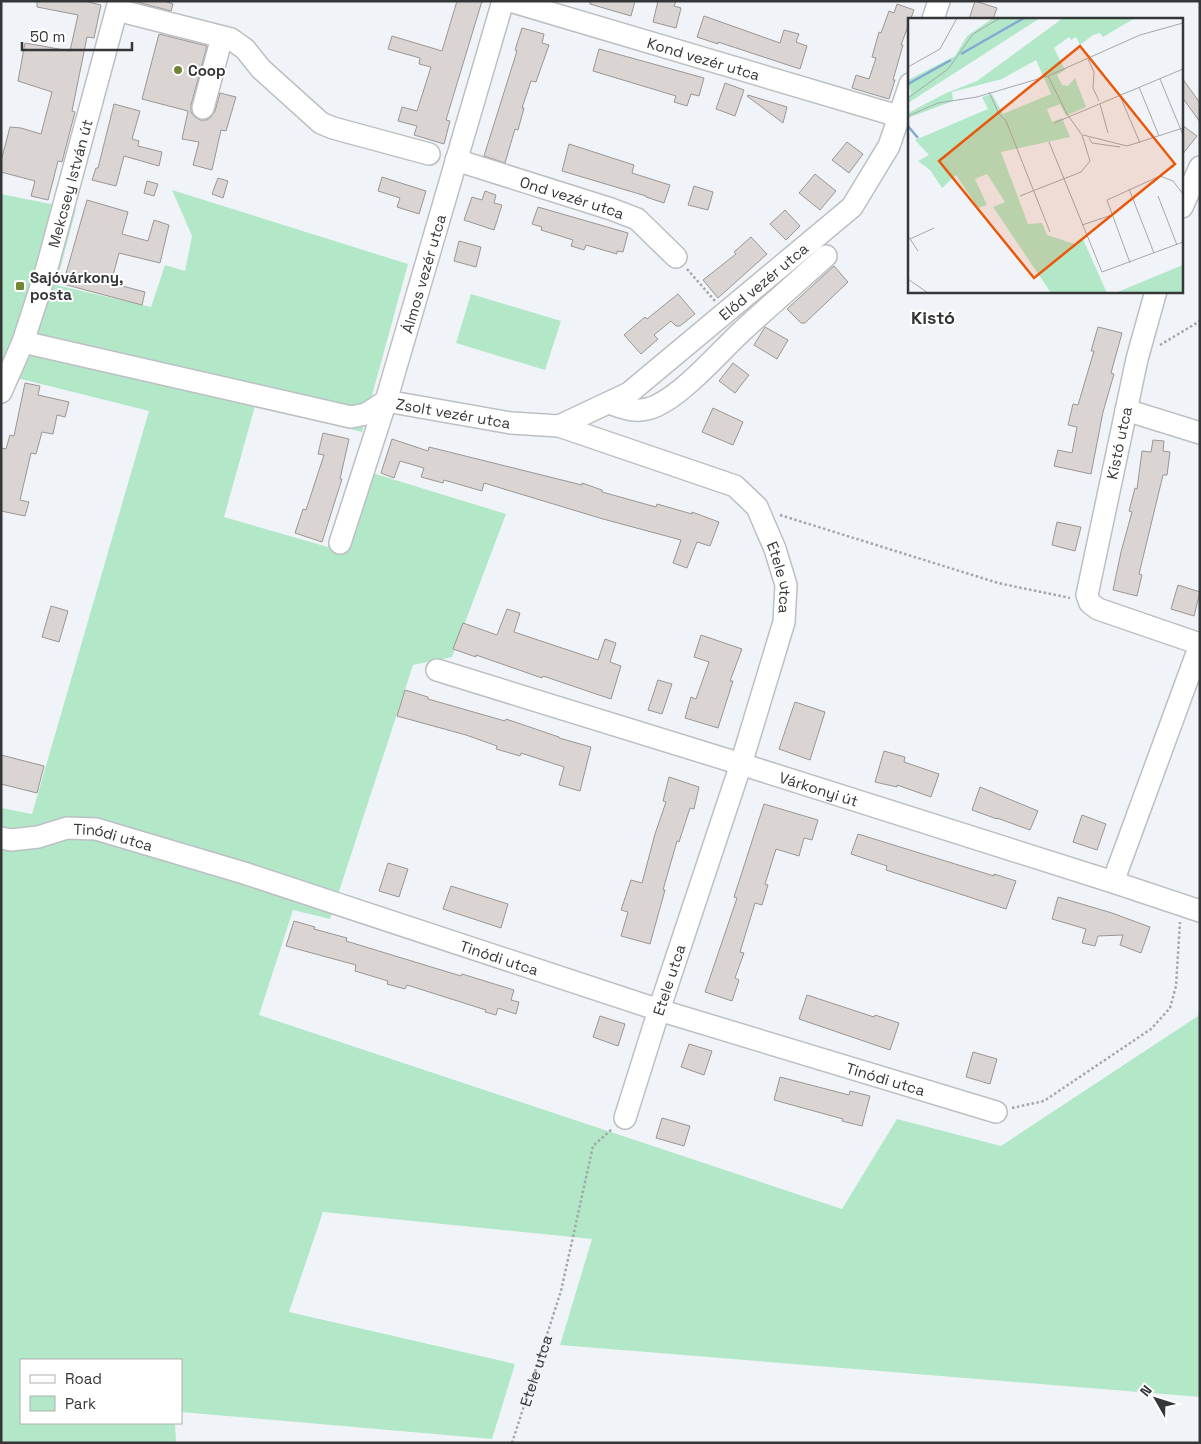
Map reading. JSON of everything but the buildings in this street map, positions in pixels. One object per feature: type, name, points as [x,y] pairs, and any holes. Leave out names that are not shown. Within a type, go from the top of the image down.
[{"type":"street","name":"Álmos vezér utca","points":[[340,543],[386,400],[503,1]]},
{"type":"street","name":"Kond vezér utca","points":[[510,1],[898,116]]},
{"type":"street","points":[[933,18],[939,1]]},
{"type":"street","points":[[118,6],[231,39],[245,49],[261,70],[322,123],[333,128],[429,154]]},
{"type":"street","name":"Mekcsey István út","points":[[1,392],[23,342],[46,271],[118,6]]},
{"type":"street","points":[[203,108],[222,37]]},
{"type":"street","name":"Előd vezér utca","points":[[559,426],[629,393],[852,207],[889,146],[908,89]]},
{"type":"street","name":"Ond vezér utca","points":[[456,160],[602,206],[637,219],[676,257]]},
{"type":"street","points":[[1184,203],[1200,167]]},
{"type":"street","points":[[609,403],[628,410],[642,411],[657,406],[685,387],[745,328],[826,256]]},
{"type":"street","name":"Kistó utca","points":[[1081,598],[1137,359],[1156,292]]},
{"type":"street","name":"Zsolt vezér utca","points":[[23,342],[351,417],[366,414],[386,400],[511,423],[559,426],[735,486],[757,507]]},
{"type":"street","points":[[1126,410],[1200,433]]},
{"type":"street","name":"Etele utca","points":[[625,1118],[658,1010],[741,764],[784,622],[786,585],[775,549],[757,507]]},
{"type":"street","points":[[1081,598],[1098,609],[1200,644],[1113,882]]},
{"type":"street","name":"Várkonyi út","points":[[437,670],[741,764],[1191,908]]},
{"type":"street","name":"Tinódi utca","points":[[1,838],[12,840],[38,837],[67,828],[96,829],[244,873],[658,1010],[996,1112]]},
{"type":"path","points":[[676,257],[726,314]]},
{"type":"path","points":[[1137,359],[1200,321]]},
{"type":"path","points":[[757,507],[998,583],[1081,598]]},
{"type":"path","points":[[996,1112],[1044,1101],[1152,1029],[1170,1008],[1191,908]]},
{"type":"path","name":"Etele utca","points":[[512,1443],[561,1291],[593,1146],[625,1118]]},
{"type":"green space","points":[[172,190],[408,264],[362,432],[255,406],[224,517],[328,547],[353,467],[506,514],[452,657],[413,665],[330,919],[293,910],[259,1015],[842,1209],[897,1119],[1001,1146],[1198,1016],[1200,1005],[1200,1397],[560,1345],[592,1239],[323,1212],[289,1312],[515,1364],[492,1439],[182,1412],[182,1359],[20,1359],[20,1424],[175,1424],[176,1443],[1,1443],[1,808],[32,814],[149,411],[1,374],[1,194],[76,209],[56,285],[151,307],[165,265],[185,271],[192,236]]},
{"type":"green space","points":[[471,294],[561,321],[545,370],[456,343]]},
{"type":"place","name":"Coop","points":[[178,70]]},
{"type":"place","name":"Sajóvárkony, posta","points":[[20,286]]},
{"type":"district","name":"Kistó","points":[[933,317]]}]
